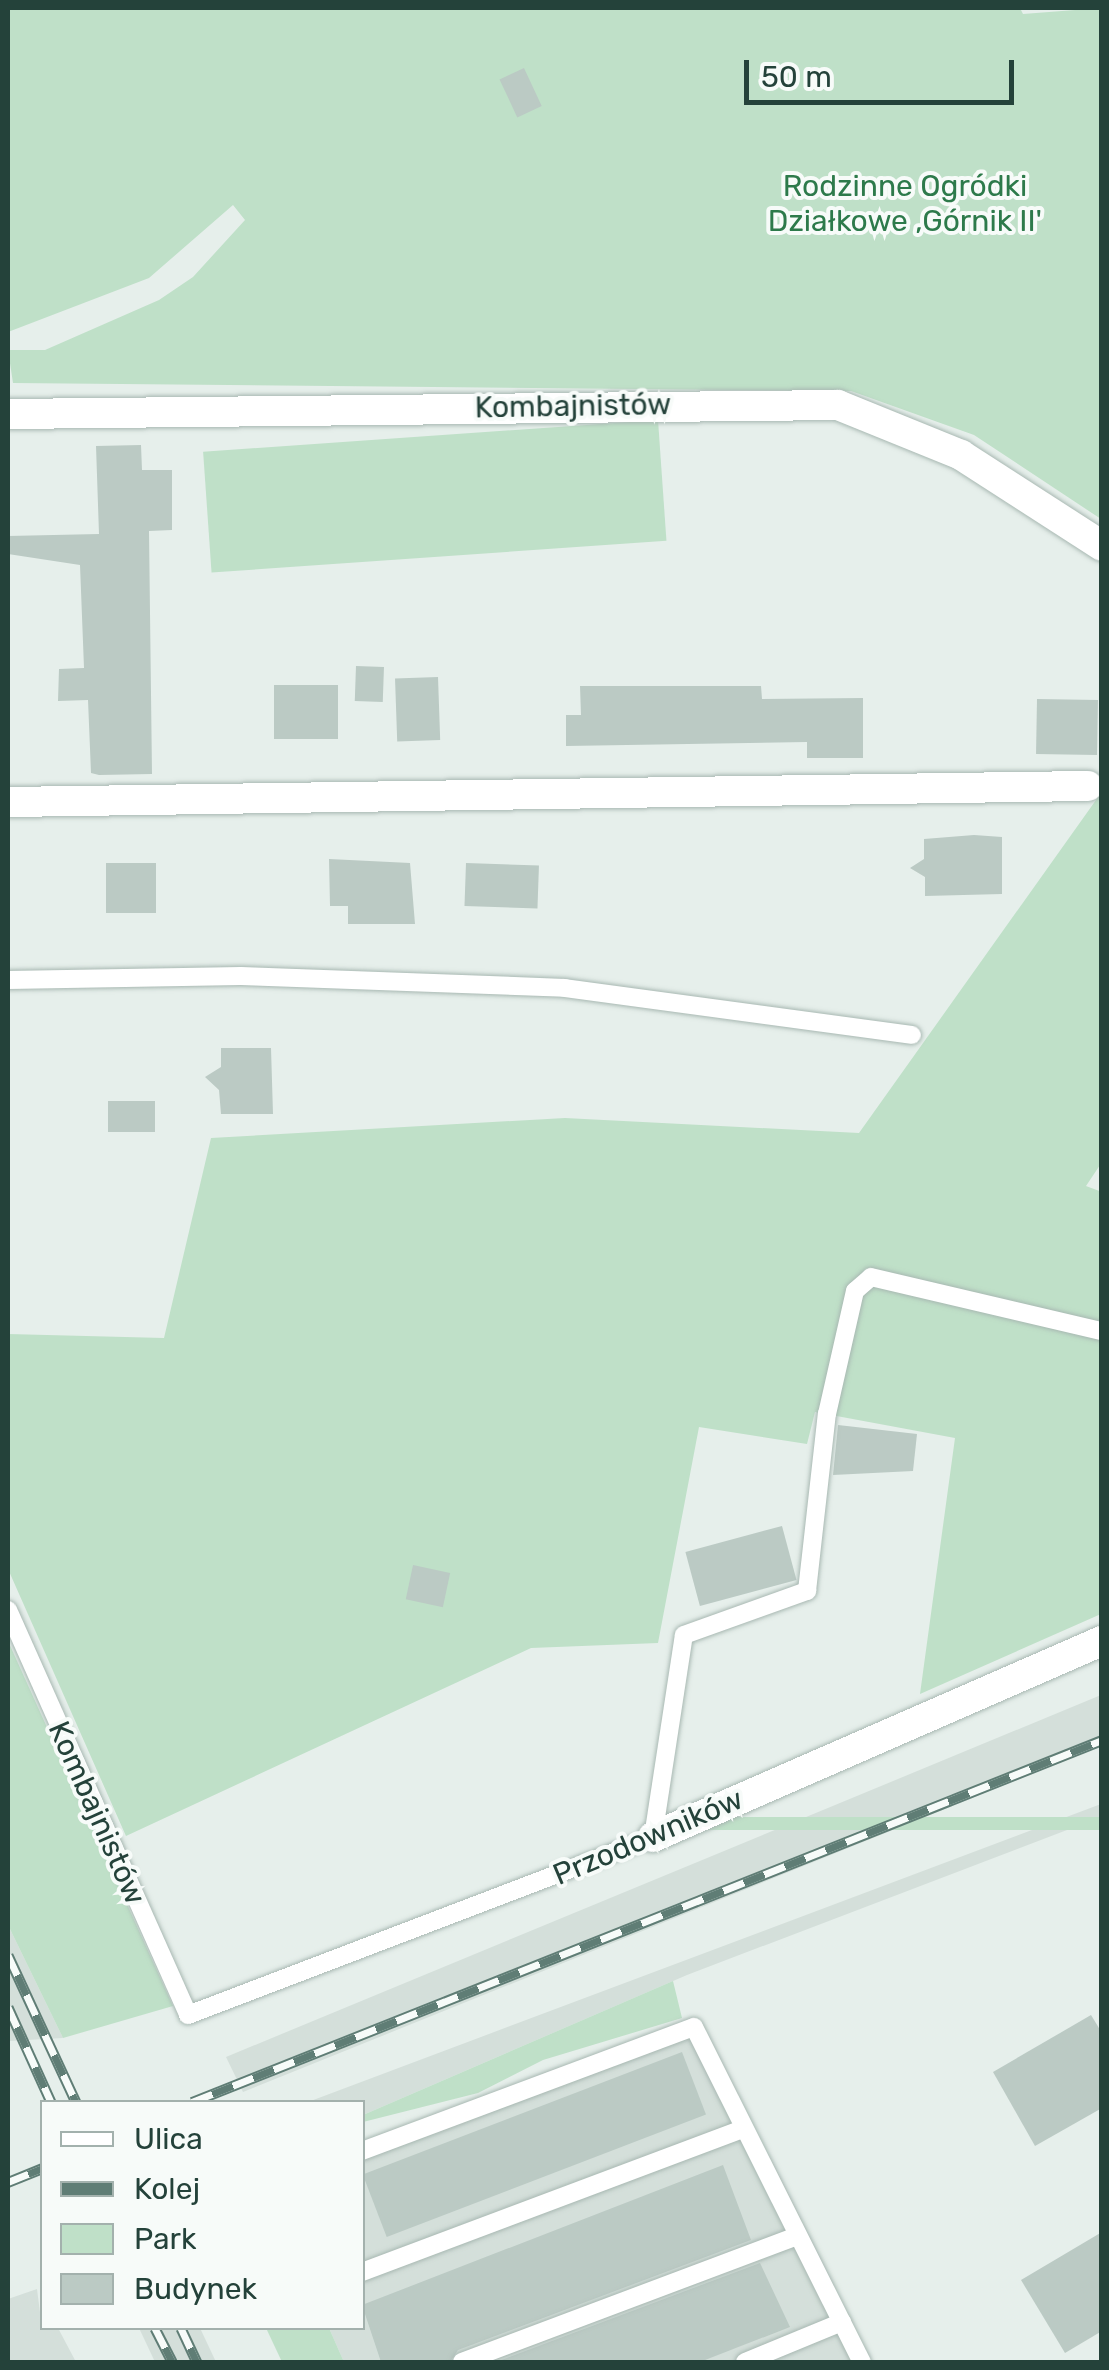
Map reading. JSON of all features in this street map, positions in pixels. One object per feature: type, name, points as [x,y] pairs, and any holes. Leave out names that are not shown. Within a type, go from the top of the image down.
[{"type":"street","name":"Kombajnistów","points":[[8,414],[838,405],[961,455],[1102,546]]},
{"type":"street","points":[[8,802],[1088,786]]},
{"type":"street","name":"Przodowników","points":[[653,1837],[1102,1641]]},
{"type":"lane","points":[[8,980],[241,976],[565,988],[912,1035]]},
{"type":"lane","points":[[653,1837],[684,1635],[807,1591],[826,1414],[855,1291],[870,1277],[890,1278],[1102,1332]]},
{"type":"lane","name":"Kombajnistów","points":[[8,1610],[188,2016]]},
{"type":"lane","name":"Przodowników","points":[[188,2016],[653,1837]]},
{"type":"lane","points":[[365,2150],[694,2027],[862,2362]]},
{"type":"lane","points":[[365,2271],[743,2129]]},
{"type":"lane","points":[[462,2362],[797,2236]]},
{"type":"lane","points":[[745,2362],[842,2322]]},
{"type":"shaded area","points":[[1101,1695],[1101,1746],[243,2092],[226,2057]]},
{"type":"shaded area","points":[[1101,1804],[1101,1817],[687,1975],[365,2114],[365,2100],[313,2100]]},
{"type":"shaded area","points":[[8,1925],[63,2038],[9,2041]]},
{"type":"shaded area","points":[[689,2037],[852,2362],[344,2362],[330,2330],[365,2330],[365,2158]]},
{"type":"shaded area","points":[[37,2289],[40,2330],[59,2330],[76,2362],[8,2362],[8,2299]]},
{"type":"shaded area","points":[[140,2330],[201,2330],[216,2362],[155,2362]]},
{"type":"green space","name":"Rodzinne Ogródki Działkowe ,Górnik II'","points":[[8,8],[1020,8],[1023,14],[1101,8],[1101,519],[974,435],[851,391],[13,383],[8,350],[45,350],[159,300],[193,277],[245,220],[233,205],[149,278],[8,332]]},
{"type":"green space","points":[[658,420],[666,541],[212,573],[203,452]]},
{"type":"green space","points":[[1101,793],[1102,1162],[1086,1186],[1102,1192],[1101,1614],[920,1694],[955,1438],[815,1412],[807,1444],[699,1427],[658,1643],[531,1648],[126,1836],[8,1569],[8,1334],[164,1338],[211,1138],[565,1118],[859,1133]]},
{"type":"green space","points":[[8,1641],[173,2006],[63,2038],[8,1925]]},
{"type":"green space","points":[[658,1817],[1101,1817],[1101,1830],[658,1830]]},
{"type":"green space","points":[[673,1981],[682,2018],[543,2060],[478,2093],[365,2121],[365,2114]]},
{"type":"green space","points":[[267,2330],[330,2330],[344,2362],[282,2362]]},
{"type":"building","points":[[524,68],[542,106],[517,117],[500,79]]},
{"type":"building","points":[[141,445],[142,470],[172,470],[172,530],[149,531],[152,774],[99,775],[91,773],[88,700],[58,701],[59,669],[84,668],[80,565],[8,554],[8,536],[99,534],[96,446]]},
{"type":"building","points":[[356,666],[384,667],[383,702],[355,701]]},
{"type":"building","points":[[438,677],[440,740],[397,741],[395,679]]},
{"type":"building","points":[[274,685],[338,685],[338,739],[274,739]]},
{"type":"building","points":[[580,686],[761,686],[762,699],[863,698],[863,758],[807,758],[807,742],[566,746],[566,715],[581,715]]},
{"type":"building","points":[[1037,699],[1098,700],[1097,755],[1036,754]]},
{"type":"building","points":[[1002,837],[1002,894],[925,896],[925,877],[910,868],[924,859],[924,839]]},
{"type":"building","points":[[329,859],[410,863],[415,924],[348,924],[348,906],[330,906]]},
{"type":"building","points":[[106,863],[156,863],[156,913],[106,913]]},
{"type":"building","points":[[466,863],[539,866],[537,909],[464,906]]},
{"type":"building","points":[[221,1048],[271,1048],[273,1114],[221,1114],[219,1090],[205,1077],[221,1067]]},
{"type":"building","points":[[108,1101],[155,1101],[155,1132],[108,1132]]},
{"type":"building","points":[[838,1425],[917,1434],[913,1471],[833,1475]]},
{"type":"building","points":[[782,1526],[796,1580],[700,1606],[685,1552]]},
{"type":"building","points":[[413,1565],[450,1573],[443,1607],[406,1599]]},
{"type":"building","points":[[1091,2015],[1102,2033],[1102,2108],[1035,2146],[993,2072]]},
{"type":"building","points":[[682,2052],[706,2115],[387,2237],[365,2174]]},
{"type":"building","points":[[723,2165],[751,2240],[458,2350],[450,2362],[381,2362],[365,2304]]},
{"type":"building","points":[[1102,2232],[1102,2331],[1065,2353],[1021,2280]]},
{"type":"building","points":[[760,2263],[790,2327],[700,2362],[496,2362]]},
{"type":"railway","points":[[197,2100],[1102,1740]]},
{"type":"railway","points":[[8,1955],[75,2100]]},
{"type":"railway","points":[[8,2007],[50,2100]]},
{"type":"railway","points":[[8,2182],[40,2169]]},
{"type":"railway","points":[[156,2330],[172,2362]]},
{"type":"railway","points":[[182,2330],[197,2362]]}]
